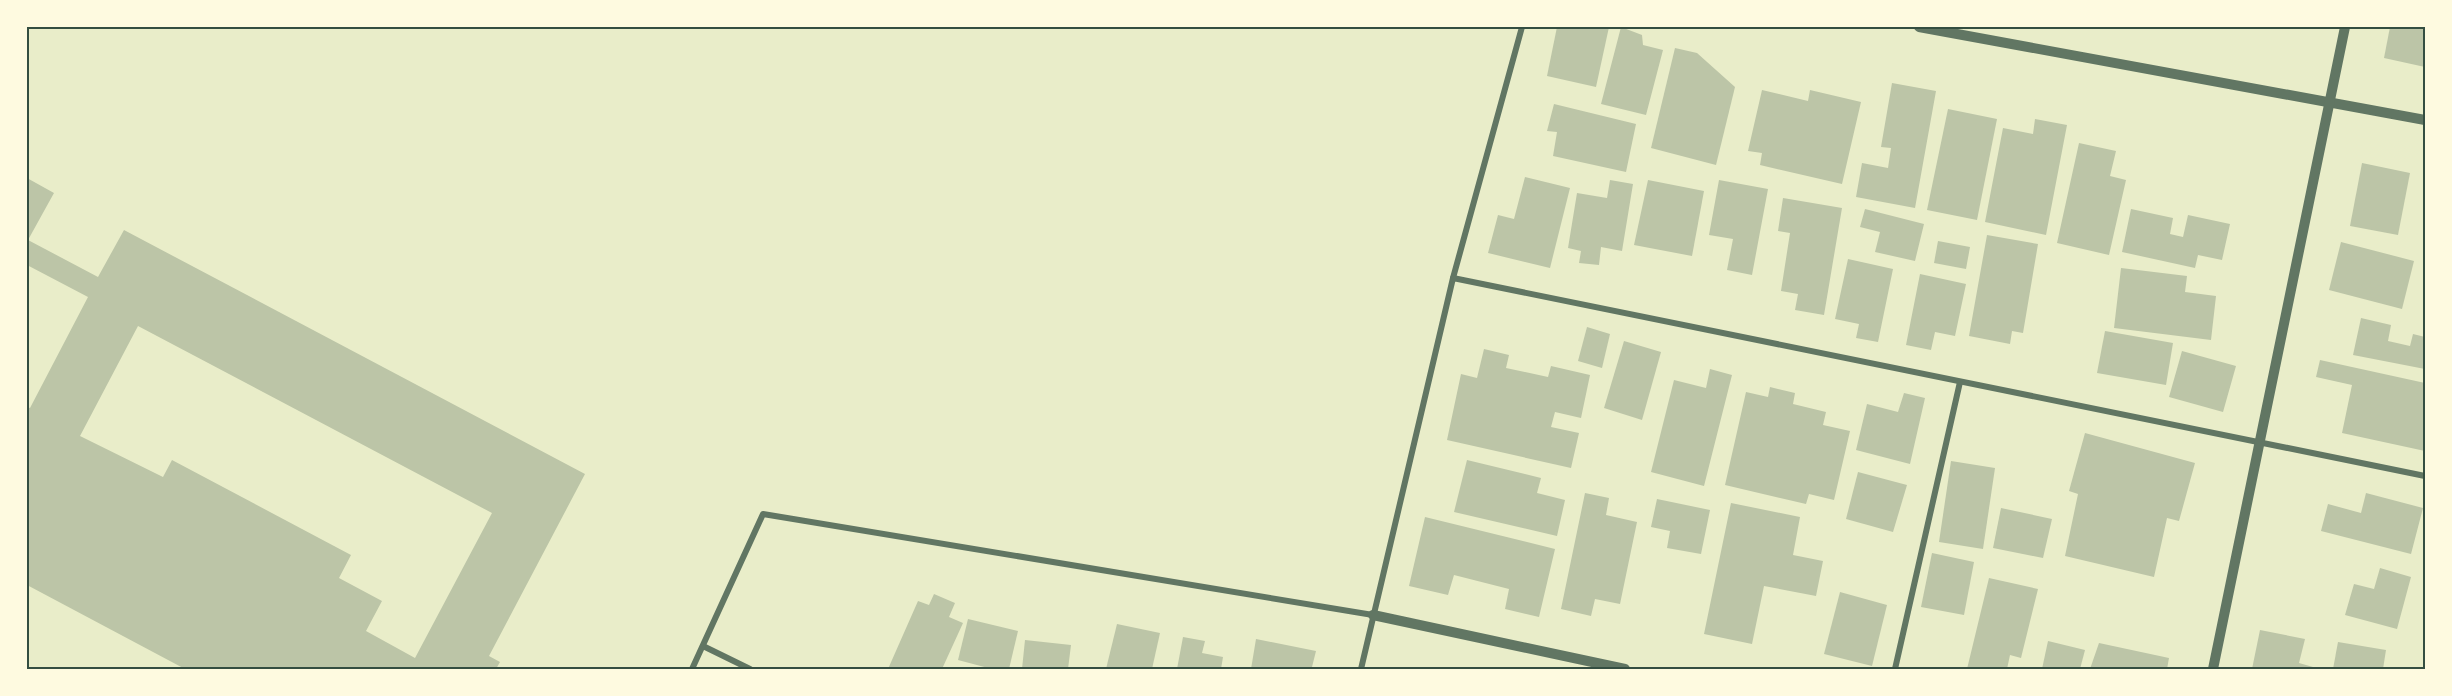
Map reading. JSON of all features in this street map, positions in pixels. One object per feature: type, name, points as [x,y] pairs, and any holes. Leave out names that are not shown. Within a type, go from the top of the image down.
[{"type":"street","points":[[1361,669],[1453,278],[1522,27]]},
{"type":"street","points":[[1919,27],[1941,33],[2425,120]]},
{"type":"street","points":[[2213,669],[2345,27]]},
{"type":"street","points":[[1453,278],[2258,444],[2425,476]]},
{"type":"street","points":[[1895,669],[1960,382]]},
{"type":"street","points":[[692,669],[764,514],[1373,615],[1625,669]]},
{"type":"street","points":[[703,646],[750,669]]},
{"type":"building","points":[[1557,27],[1609,27],[1596,87],[1547,76]]},
{"type":"building","points":[[1621,27],[1642,35],[1643,45],[1663,50],[1646,115],[1601,104]]},
{"type":"building","points":[[2390,27],[2425,27],[2425,67],[2384,58]]},
{"type":"building","points":[[1675,48],[1697,53],[1735,87],[1716,165],[1651,148]]},
{"type":"building","points":[[1892,83],[1936,91],[1915,208],[1856,197],[1862,163],[1888,168],[1891,148],[1881,147]]},
{"type":"building","points":[[1762,90],[1808,101],[1810,90],[1861,102],[1842,184],[1760,165],[1762,153],[1748,151]]},
{"type":"building","points":[[1554,104],[1636,124],[1626,172],[1553,156],[1557,132],[1547,131]]},
{"type":"building","points":[[1948,109],[1997,119],[1977,220],[1927,210]]},
{"type":"building","points":[[2035,119],[2067,125],[2046,235],[1985,222],[2003,128],[2033,134]]},
{"type":"building","points":[[2079,143],[2116,151],[2110,176],[2126,180],[2109,255],[2057,243]]},
{"type":"building","points":[[2362,163],[2410,173],[2398,235],[2350,226]]},
{"type":"building","points":[[1525,177],[1570,188],[1550,268],[1488,253],[1498,215],[1514,219]]},
{"type":"building","points":[[27,178],[54,193],[28,240],[98,277],[124,230],[585,474],[489,656],[500,662],[496,669],[185,669],[27,585],[27,407],[30,408],[88,297],[27,265]],"holes":[[[138,326],[492,513],[415,658],[366,631],[382,601],[339,578],[351,555],[172,460],[163,477],[80,436]]]},
{"type":"building","points":[[1610,180],[1633,184],[1622,251],[1601,247],[1599,265],[1579,263],[1581,251],[1568,248],[1577,193],[1607,198]]},
{"type":"building","points":[[1648,180],[1704,191],[1692,256],[1634,245]]},
{"type":"building","points":[[1719,180],[1768,189],[1752,275],[1727,270],[1733,239],[1709,235]]},
{"type":"building","points":[[1783,198],[1842,208],[1824,315],[1795,310],[1798,294],[1781,291],[1790,233],[1778,231]]},
{"type":"building","points":[[1865,209],[1924,224],[1915,261],[1875,252],[1880,232],[1860,227]]},
{"type":"building","points":[[2131,209],[2173,218],[2170,234],[2183,237],[2188,215],[2230,224],[2222,260],[2198,255],[2195,268],[2122,252]]},
{"type":"building","points":[[1987,235],[2038,244],[2023,333],[2012,331],[2010,344],[1969,336]]},
{"type":"building","points":[[1938,241],[1970,247],[1966,269],[1934,263]]},
{"type":"building","points":[[2341,242],[2414,261],[2402,309],[2329,290]]},
{"type":"building","points":[[1848,259],[1893,269],[1878,342],[1856,338],[1859,324],[1835,319]]},
{"type":"building","points":[[2121,268],[2187,276],[2185,292],[2216,296],[2211,340],[2114,328]]},
{"type":"building","points":[[1920,274],[1966,284],[1955,336],[1935,332],[1931,350],[1906,345]]},
{"type":"building","points":[[2361,318],[2391,325],[2388,341],[2410,346],[2413,334],[2425,337],[2425,369],[2353,355]]},
{"type":"building","points":[[1587,327],[1610,334],[1602,368],[1578,361]]},
{"type":"building","points":[[2105,331],[2173,343],[2166,385],[2097,373]]},
{"type":"building","points":[[1624,341],[1661,352],[1642,420],[1604,408]]},
{"type":"building","points":[[1484,349],[1509,355],[1506,368],[1548,377],[1551,366],[1590,375],[1581,418],[1555,412],[1551,427],[1579,433],[1571,468],[1447,440],[1461,374],[1477,378]]},
{"type":"building","points":[[2182,351],[2236,366],[2223,412],[2169,397]]},
{"type":"building","points":[[2320,360],[2425,383],[2425,451],[2342,433],[2352,385],[2316,377]]},
{"type":"building","points":[[1710,369],[1732,375],[1704,486],[1651,472],[1674,380],[1706,388]]},
{"type":"building","points":[[1770,387],[1795,393],[1793,404],[1826,412],[1823,425],[1850,431],[1834,500],[1809,494],[1806,504],[1725,485],[1746,392],[1768,397]]},
{"type":"building","points":[[1904,393],[1925,398],[1910,464],[1856,450],[1867,404],[1898,412]]},
{"type":"building","points":[[2085,433],[2195,463],[2179,521],[2167,518],[2154,577],[2065,556],[2078,494],[2069,491]]},
{"type":"building","points":[[1467,460],[1541,478],[1537,493],[1565,500],[1557,536],[1454,512]]},
{"type":"building","points":[[1951,461],[1995,468],[1983,549],[1939,542]]},
{"type":"building","points":[[1858,472],[1907,485],[1893,532],[1846,519]]},
{"type":"building","points":[[1585,493],[1609,498],[1606,515],[1637,522],[1620,604],[1595,599],[1591,616],[1561,609]]},
{"type":"building","points":[[2366,493],[2423,508],[2411,554],[2321,531],[2328,504],[2361,513]]},
{"type":"building","points":[[1657,499],[1710,510],[1701,554],[1667,548],[1670,531],[1651,527]]},
{"type":"building","points":[[1731,503],[1800,517],[1793,555],[1823,561],[1816,596],[1764,586],[1752,644],[1704,634]]},
{"type":"building","points":[[2001,508],[2052,519],[2043,558],[1993,548]]},
{"type":"building","points":[[1425,517],[1555,549],[1539,617],[1505,609],[1509,589],[1454,575],[1448,595],[1409,586]]},
{"type":"building","points":[[1932,553],[1974,562],[1964,615],[1921,607]]},
{"type":"building","points":[[2380,568],[2411,577],[2397,629],[2345,615],[2354,584],[2374,589]]},
{"type":"building","points":[[1989,578],[2038,589],[2021,658],[2010,655],[2007,669],[1967,669]]},
{"type":"building","points":[[1840,592],[1887,605],[1872,666],[1824,654]]},
{"type":"building","points":[[934,594],[955,603],[949,617],[963,623],[942,669],[888,669],[918,601],[929,605]]},
{"type":"building","points":[[968,619],[1018,631],[1009,669],[992,669],[958,660]]},
{"type":"building","points":[[1117,624],[1160,633],[1152,669],[1106,669]]},
{"type":"building","points":[[2260,630],[2305,639],[2299,663],[2320,669],[2252,669]]},
{"type":"building","points":[[1183,637],[1205,641],[1202,653],[1223,657],[1221,669],[1177,669]]},
{"type":"building","points":[[1256,639],[1316,651],[1312,667],[1318,669],[1251,669]]},
{"type":"building","points":[[1025,640],[1071,645],[1068,669],[1022,669]]},
{"type":"building","points":[[2048,641],[2085,650],[2080,669],[2042,669]]},
{"type":"building","points":[[2338,642],[2386,650],[2383,669],[2333,669]]},
{"type":"building","points":[[2099,643],[2169,658],[2167,669],[2090,669]]}]
